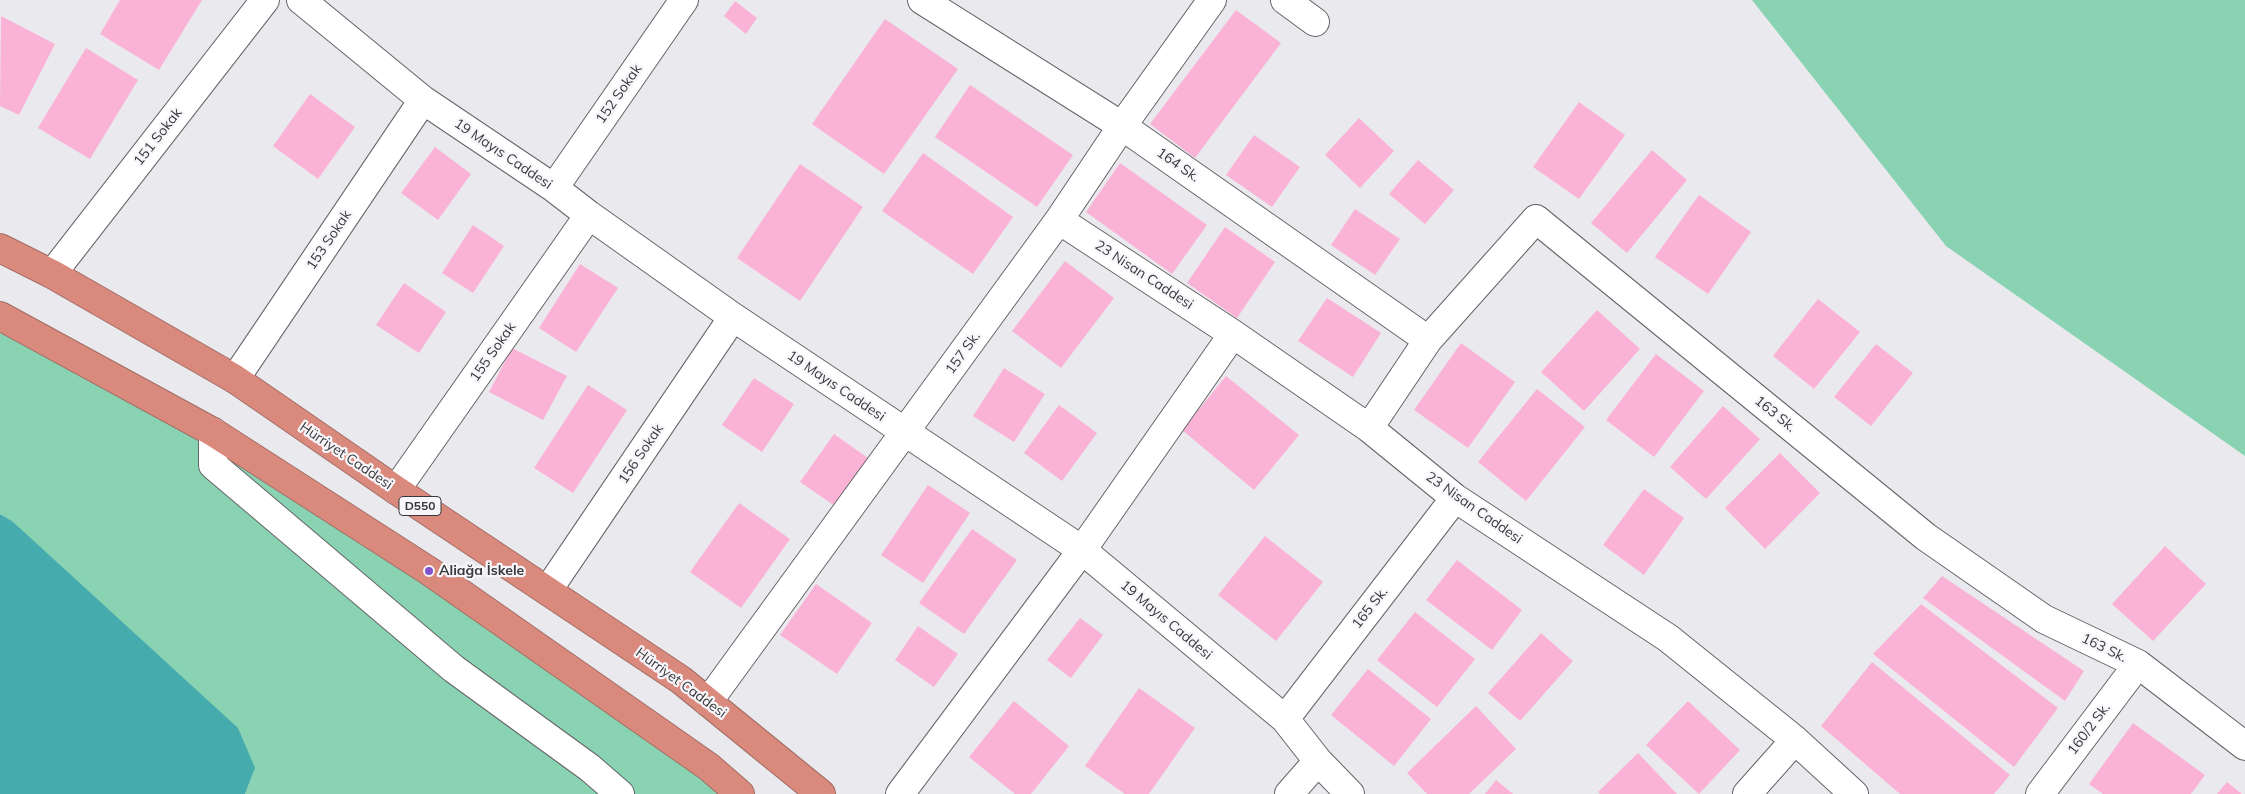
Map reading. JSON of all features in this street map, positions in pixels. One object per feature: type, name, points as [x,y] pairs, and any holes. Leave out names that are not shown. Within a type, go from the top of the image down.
[{"type":"highway","name":"Hürriyet Caddesi","points":[[0,248],[52,274],[235,379],[396,490],[681,680],[821,794]]},
{"type":"highway","points":[[0,316],[213,432],[429,571],[709,767],[740,794]]},
{"type":"street","name":"151 Sokak","points":[[52,274],[265,0]]},
{"type":"street","name":"19 Mayıs Caddesi","points":[[301,0],[423,100],[554,188],[733,317],[1082,550],[1285,719],[1318,761],[1350,794]]},
{"type":"street","name":"152 Sokak","points":[[554,188],[684,0]]},
{"type":"street","name":"164 Sk.","points":[[922,0],[1122,126],[1428,340]]},
{"type":"street","name":"157 Sk.","points":[[708,702],[1059,220],[1122,126],[1212,0]]},
{"type":"street","points":[[1285,0],[1316,22]]},
{"type":"street","name":"153 Sokak","points":[[235,379],[423,100]]},
{"type":"street","name":"155 Sokak","points":[[396,490],[589,214]]},
{"type":"street","name":"163 Sk.","points":[[1369,428],[1428,340],[1536,218],[1926,537],[2044,619],[2138,664],[2245,746]]},
{"type":"street","name":"23 Nisan Caddesi","points":[[1059,220],[1232,334],[1369,428],[1455,498],[1668,638],[1796,740],[1854,794]]},
{"type":"street","name":"156 Sokak","points":[[548,590],[733,317]]},
{"type":"street","points":[[900,794],[1082,550],[1232,334]]},
{"type":"street","points":[[213,432],[213,465],[454,669],[590,768],[620,794]]},
{"type":"street","name":"165 Sk.","points":[[1285,719],[1455,498]]},
{"type":"street","name":"160/2 Sk.","points":[[2040,794],[2138,664]]},
{"type":"street","points":[[1747,794],[1796,740]]},
{"type":"street","points":[[1289,794],[1318,761]]},
{"type":"green space","points":[[1752,0],[2245,0],[2245,456],[1946,246]]},
{"type":"green space","points":[[0,316],[213,432],[740,794],[245,794],[255,768],[12,521],[0,514]]},
{"type":"water","points":[[0,514],[12,521],[238,728],[255,768],[245,794],[0,794]]},
{"type":"building","points":[[120,0],[202,0],[159,70],[100,34]]},
{"type":"building","points":[[735,1],[757,18],[746,34],[724,16]]},
{"type":"building","points":[[1236,10],[1281,43],[1195,158],[1150,124]]},
{"type":"building","points":[[1,16],[55,44],[19,115],[0,106]]},
{"type":"building","points":[[885,19],[958,69],[884,174],[812,124]]},
{"type":"building","points":[[86,48],[138,80],[90,159],[38,128]]},
{"type":"building","points":[[970,85],[1073,155],[1037,207],[935,137]]},
{"type":"building","points":[[310,94],[355,127],[318,179],[273,146]]},
{"type":"building","points":[[1579,102],[1625,135],[1579,199],[1533,167]]},
{"type":"building","points":[[1359,118],[1394,151],[1360,188],[1325,155]]},
{"type":"building","points":[[1254,135],[1300,167],[1272,207],[1226,175]]},
{"type":"building","points":[[435,147],[471,174],[438,220],[401,193]]},
{"type":"building","points":[[1652,150],[1687,180],[1627,253],[1591,223]]},
{"type":"building","points":[[923,153],[1013,217],[973,274],[882,211]]},
{"type":"building","points":[[1418,160],[1454,190],[1425,224],[1389,194]]},
{"type":"building","points":[[1120,163],[1207,225],[1172,274],[1086,212]]},
{"type":"building","points":[[800,164],[863,207],[800,301],[737,258]]},
{"type":"building","points":[[1699,195],[1751,232],[1708,294],[1655,257]]},
{"type":"building","points":[[1355,209],[1400,239],[1375,275],[1331,245]]},
{"type":"building","points":[[473,225],[504,246],[473,293],[442,273]]},
{"type":"building","points":[[1225,227],[1275,262],[1237,318],[1187,283]]},
{"type":"building","points":[[1065,261],[1114,298],[1061,368],[1012,331]]},
{"type":"building","points":[[580,264],[618,288],[576,352],[539,328]]},
{"type":"building","points":[[404,283],[446,312],[419,353],[376,325]]},
{"type":"building","points":[[1327,298],[1381,333],[1353,377],[1298,341]]},
{"type":"building","points":[[1818,299],[1860,332],[1814,389],[1773,356]]},
{"type":"building","points":[[1597,310],[1640,349],[1584,411],[1541,372]]},
{"type":"building","points":[[1461,343],[1515,382],[1468,448],[1414,410]]},
{"type":"building","points":[[1876,344],[1913,373],[1871,426],[1834,397]]},
{"type":"building","points":[[512,348],[567,376],[543,420],[489,392]]},
{"type":"building","points":[[1656,354],[1704,391],[1654,457],[1606,420]]},
{"type":"building","points":[[1004,368],[1045,394],[1014,442],[973,416]]},
{"type":"building","points":[[1226,376],[1299,435],[1254,490],[1182,430]]},
{"type":"building","points":[[754,378],[794,404],[762,452],[722,425]]},
{"type":"building","points":[[588,385],[627,410],[573,493],[534,468]]},
{"type":"building","points":[[1537,389],[1585,427],[1526,501],[1478,462]]},
{"type":"building","points":[[1059,405],[1097,433],[1062,481],[1024,453]]},
{"type":"building","points":[[1723,406],[1760,439],[1706,499],[1670,467]]},
{"type":"building","points":[[834,434],[868,458],[835,506],[800,482]]},
{"type":"building","points":[[1780,453],[1820,493],[1765,549],[1725,508]]},
{"type":"building","points":[[928,485],[970,513],[923,583],[881,555]]},
{"type":"building","points":[[1644,489],[1684,518],[1644,575],[1603,545]]},
{"type":"building","points":[[739,503],[790,539],[741,608],[690,572]]},
{"type":"building","points":[[972,529],[1017,560],[964,634],[919,603]]},
{"type":"building","points":[[1265,536],[1323,582],[1276,641],[1218,595]]},
{"type":"building","points":[[2165,546],[2206,584],[2153,641],[2112,604]]},
{"type":"building","points":[[1457,560],[1522,610],[1492,650],[1426,600]]},
{"type":"building","points":[[1942,576],[2084,671],[2065,701],[1923,598]]},
{"type":"building","points":[[816,584],[872,623],[837,674],[780,635]]},
{"type":"building","points":[[1921,604],[2058,708],[2014,767],[1873,654]]},
{"type":"building","points":[[1415,612],[1475,659],[1437,707],[1377,660]]},
{"type":"building","points":[[1080,618],[1103,635],[1071,678],[1047,660]]},
{"type":"building","points":[[918,626],[958,654],[934,687],[895,660]]},
{"type":"building","points":[[1541,633],[1573,661],[1520,721],[1488,693]]},
{"type":"building","points":[[1872,662],[2010,775],[1994,794],[1900,794],[1821,726]]},
{"type":"building","points":[[1368,669],[1431,719],[1394,766],[1331,715]]},
{"type":"building","points":[[1139,688],[1195,728],[1149,794],[1125,794],[1085,766]]},
{"type":"building","points":[[1014,701],[1069,746],[1031,794],[1015,794],[969,757]]},
{"type":"building","points":[[1688,701],[1740,750],[1699,794],[1646,745]]},
{"type":"building","points":[[1476,706],[1516,749],[1469,794],[1427,794],[1407,773]]},
{"type":"building","points":[[2133,723],[2205,775],[2191,794],[2103,794],[2089,784]]},
{"type":"building","points":[[1638,753],[1677,794],[1600,794],[1598,792]]},
{"type":"building","points":[[1496,780],[1513,794],[1485,794]]},
{"type":"building","points":[[2227,782],[2242,794],[2217,794]]},
{"type":"place","name":"Aliağa İskele","points":[[429,571]]}]
